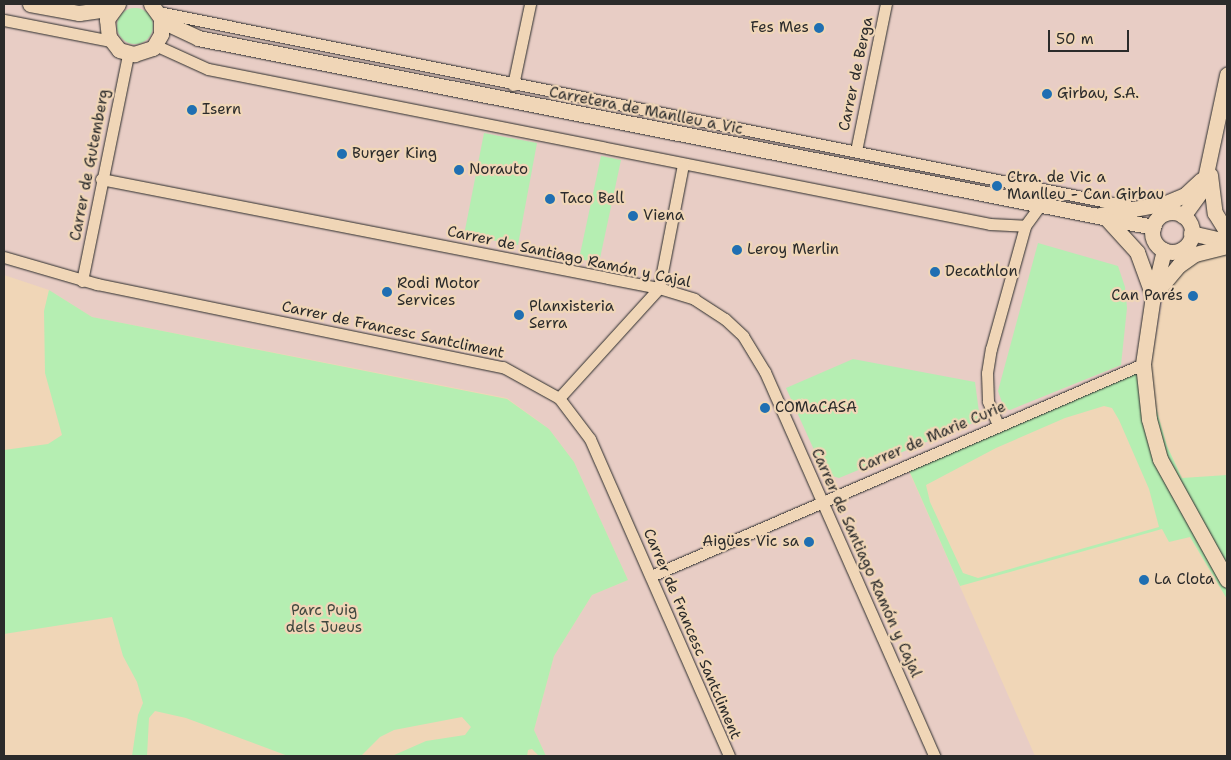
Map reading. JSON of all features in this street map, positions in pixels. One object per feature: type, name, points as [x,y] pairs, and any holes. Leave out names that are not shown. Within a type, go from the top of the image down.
[{"type":"street","points":[[30,4],[79,13],[116,5],[109,36]]},
{"type":"street","points":[[513,85],[530,4]]},
{"type":"street","name":"Carrer de Berga","points":[[856,151],[886,4]]},
{"type":"street","points":[[157,12],[156,44],[208,69],[683,165],[990,224],[1025,226]]},
{"type":"street","name":"Carretera de Manlleu a Vic","points":[[157,12],[513,85],[1134,207]]},
{"type":"street","name":"Carretera de Manlleu a Vic","points":[[157,12],[189,36]]},
{"type":"street","points":[[79,13],[109,36],[128,54]]},
{"type":"street","points":[[4,20],[109,36]]},
{"type":"street","name":"Carretera de Manlleu a Vic","points":[[128,54],[142,53],[156,44],[189,36],[1153,227]]},
{"type":"street","name":"Carrer de Gutemberg","points":[[82,281],[101,179],[128,54]]},
{"type":"street","points":[[1184,216],[1203,188],[1227,75]]},
{"type":"street","points":[[559,398],[659,288],[683,165]]},
{"type":"street","points":[[1208,170],[1215,213],[1227,232]]},
{"type":"street","name":"Carretera de Manlleu a Vic","points":[[1101,218],[1134,207],[1166,203],[1185,195],[1208,170]]},
{"type":"street","name":"Carrer de Santiago Ramón y Cajal","points":[[101,179],[659,288],[694,299],[725,319],[743,336],[765,372],[824,500],[934,756]]},
{"type":"street","points":[[998,425],[988,401],[987,373],[1025,226],[1040,206]]},
{"type":"street","points":[[1164,250],[1154,240],[1153,227],[1165,213],[1184,216]]},
{"type":"street","points":[[1184,216],[1191,233]]},
{"type":"street","points":[[1101,218],[1137,252],[1153,296]]},
{"type":"street","points":[[1191,233],[1227,241]]},
{"type":"street","points":[[1164,250],[1182,248],[1191,233]]},
{"type":"street","points":[[1153,296],[1179,265],[1195,254],[1227,246]]},
{"type":"street","points":[[1164,250],[1153,296],[1143,364],[1149,419],[1160,459],[1227,580]]},
{"type":"street","name":"Carrer de Francesc Santcliment","points":[[4,257],[82,281],[503,367],[559,398],[590,439],[728,756]]},
{"type":"street","name":"Carrer de Marie Curie","points":[[651,576],[1143,364]]},
{"type":"shaded area","points":[[4,4],[1227,4],[1227,255],[1211,255],[1190,263],[1165,287],[1151,366],[908,469],[1035,756],[546,756],[534,730],[554,656],[592,595],[628,580],[574,462],[549,429],[507,398],[92,317],[49,290],[4,275]]},
{"type":"green space","points":[[135,8],[142,9],[148,13],[152,19],[152,33],[148,39],[142,43],[135,44],[128,43],[122,39],[118,33],[117,26],[118,19],[122,13],[128,9]]},
{"type":"green space","points":[[484,133],[537,143],[518,245],[464,235]]},
{"type":"green space","points":[[601,156],[621,160],[599,263],[579,259]]},
{"type":"green space","points":[[1038,243],[1118,266],[1125,287],[1127,308],[1121,365],[1010,410],[1004,408],[998,391]]},
{"type":"green space","name":"Parc Puig dels Jueus","points":[[49,290],[92,317],[507,399],[549,429],[574,462],[628,580],[592,595],[554,656],[534,730],[546,756],[539,756],[532,749],[528,750],[527,756],[392,756],[426,741],[465,735],[471,727],[462,717],[394,730],[380,737],[361,756],[288,756],[186,718],[155,711],[149,718],[147,756],[132,756],[138,715],[143,703],[137,682],[123,656],[112,617],[4,634],[4,450],[48,444],[62,435],[45,373],[44,311]]},
{"type":"green space","points":[[853,359],[975,382],[980,420],[839,478],[825,474],[786,388]]},
{"type":"green space","points":[[1151,366],[1152,394],[1167,446],[1182,478],[1227,475],[1227,599],[1190,537],[1169,542],[1162,529],[960,586],[908,468]],"holes":[[[1104,406],[1112,408],[1149,489],[1159,527],[978,578],[963,573],[930,502],[926,485],[996,448],[1065,418]]]},
{"type":"place","name":"Fes Mes","points":[[819,28]]},
{"type":"place","name":"Girbau, S.A.","points":[[1047,94]]},
{"type":"place","name":"Isern","points":[[192,110]]},
{"type":"place","name":"Burger King","points":[[342,154]]},
{"type":"place","name":"Norauto","points":[[459,170]]},
{"type":"place","name":"Ctra. de Vic a Manlleu - Can Girbau","points":[[997,186]]},
{"type":"place","name":"Taco Bell","points":[[550,199]]},
{"type":"place","name":"Viena","points":[[633,216]]},
{"type":"place","name":"Leroy Merlin","points":[[737,250]]},
{"type":"place","name":"Decathlon","points":[[935,272]]},
{"type":"place","name":"Rodi Motor Services","points":[[387,292]]},
{"type":"place","name":"Can Parés","points":[[1193,296]]},
{"type":"place","name":"Planxisteria Serra","points":[[519,315]]},
{"type":"place","name":"COMaCASA","points":[[765,408]]},
{"type":"place","name":"Aigües Vic sa","points":[[809,542]]},
{"type":"place","name":"La Clota","points":[[1144,580]]}]
